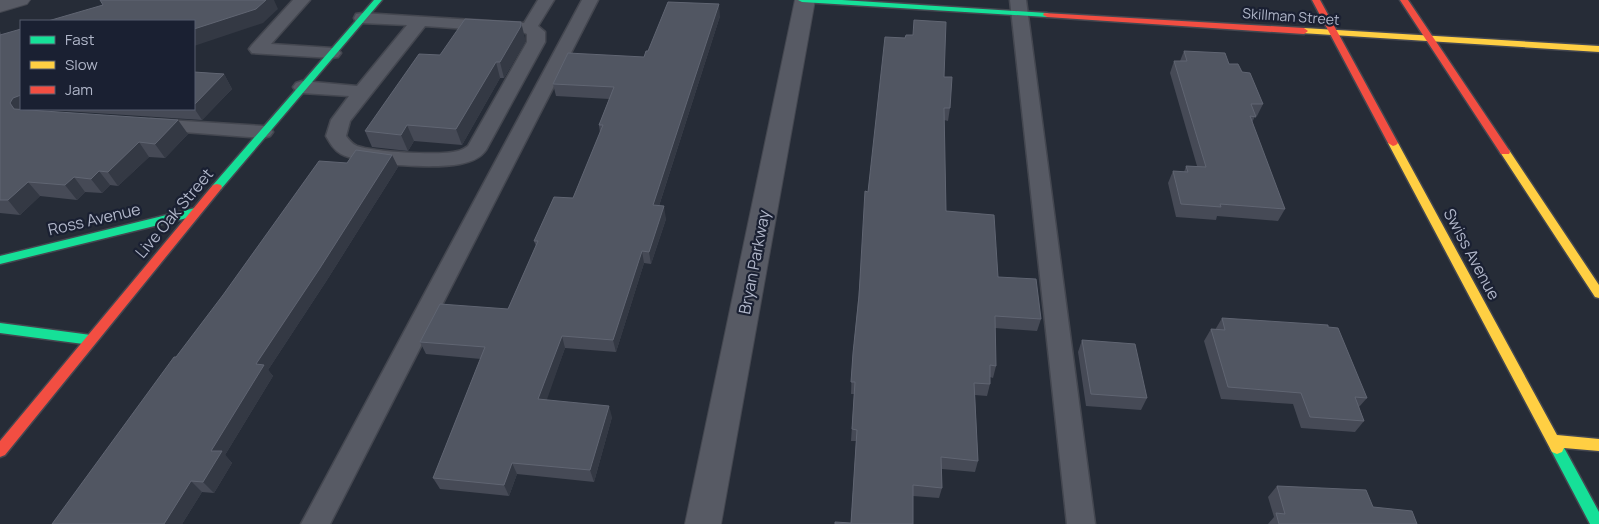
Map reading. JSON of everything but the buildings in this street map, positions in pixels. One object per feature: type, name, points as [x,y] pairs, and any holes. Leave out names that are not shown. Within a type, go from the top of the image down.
[{"type":"street","points":[[0,6],[20,0]]},
{"type":"street","name":"Live Oak Street","points":[[0,450],[262,132],[378,0]]},
{"type":"street","name":"Skillman Street","points":[[804,0],[1018,7],[1334,34],[1599,49]]},
{"type":"street","name":"Bryan Parkway","points":[[703,524],[804,0]]},
{"type":"street","name":"Swiss Avenue","points":[[1316,0],[1598,524]]},
{"type":"street","points":[[1404,0],[1599,294]]},
{"type":"street","name":"Ross Avenue","points":[[0,260],[195,212]]},
{"type":"street","points":[[0,328],[91,340]]},
{"type":"street","points":[[1554,441],[1599,445]]},
{"type":"lane","points":[[302,0],[258,49],[332,53]]},
{"type":"lane","points":[[529,28],[546,0]]},
{"type":"lane","points":[[315,524],[590,0]]},
{"type":"lane","points":[[1018,7],[1082,524]]},
{"type":"lane","points":[[362,18],[420,21],[529,28],[536,32],[536,42],[476,150],[469,155],[438,160],[367,154],[350,150],[341,144],[336,136],[341,120],[420,21]]},
{"type":"lane","points":[[302,87],[362,92]]},
{"type":"lane","points":[[131,123],[262,132]]},
{"type":"traffic: fast","points":[[217,187],[378,0]]},
{"type":"traffic: fast","points":[[802,0],[1047,15]]},
{"type":"traffic: fast","points":[[0,260],[195,212]]},
{"type":"traffic: fast","points":[[0,328],[91,340]]},
{"type":"traffic: fast","points":[[1557,448],[1598,524]]},
{"type":"traffic: slow","points":[[1304,31],[1599,49]]},
{"type":"traffic: slow","points":[[1393,143],[1557,448]]},
{"type":"traffic: slow","points":[[1505,152],[1599,294]]},
{"type":"traffic: slow","points":[[1554,441],[1599,445]]},
{"type":"traffic: jam","points":[[1316,0],[1393,143]]},
{"type":"traffic: jam","points":[[1404,0],[1505,152]]},
{"type":"traffic: jam","points":[[1047,15],[1304,31]]},
{"type":"traffic: jam","points":[[0,451],[217,187]]}]
